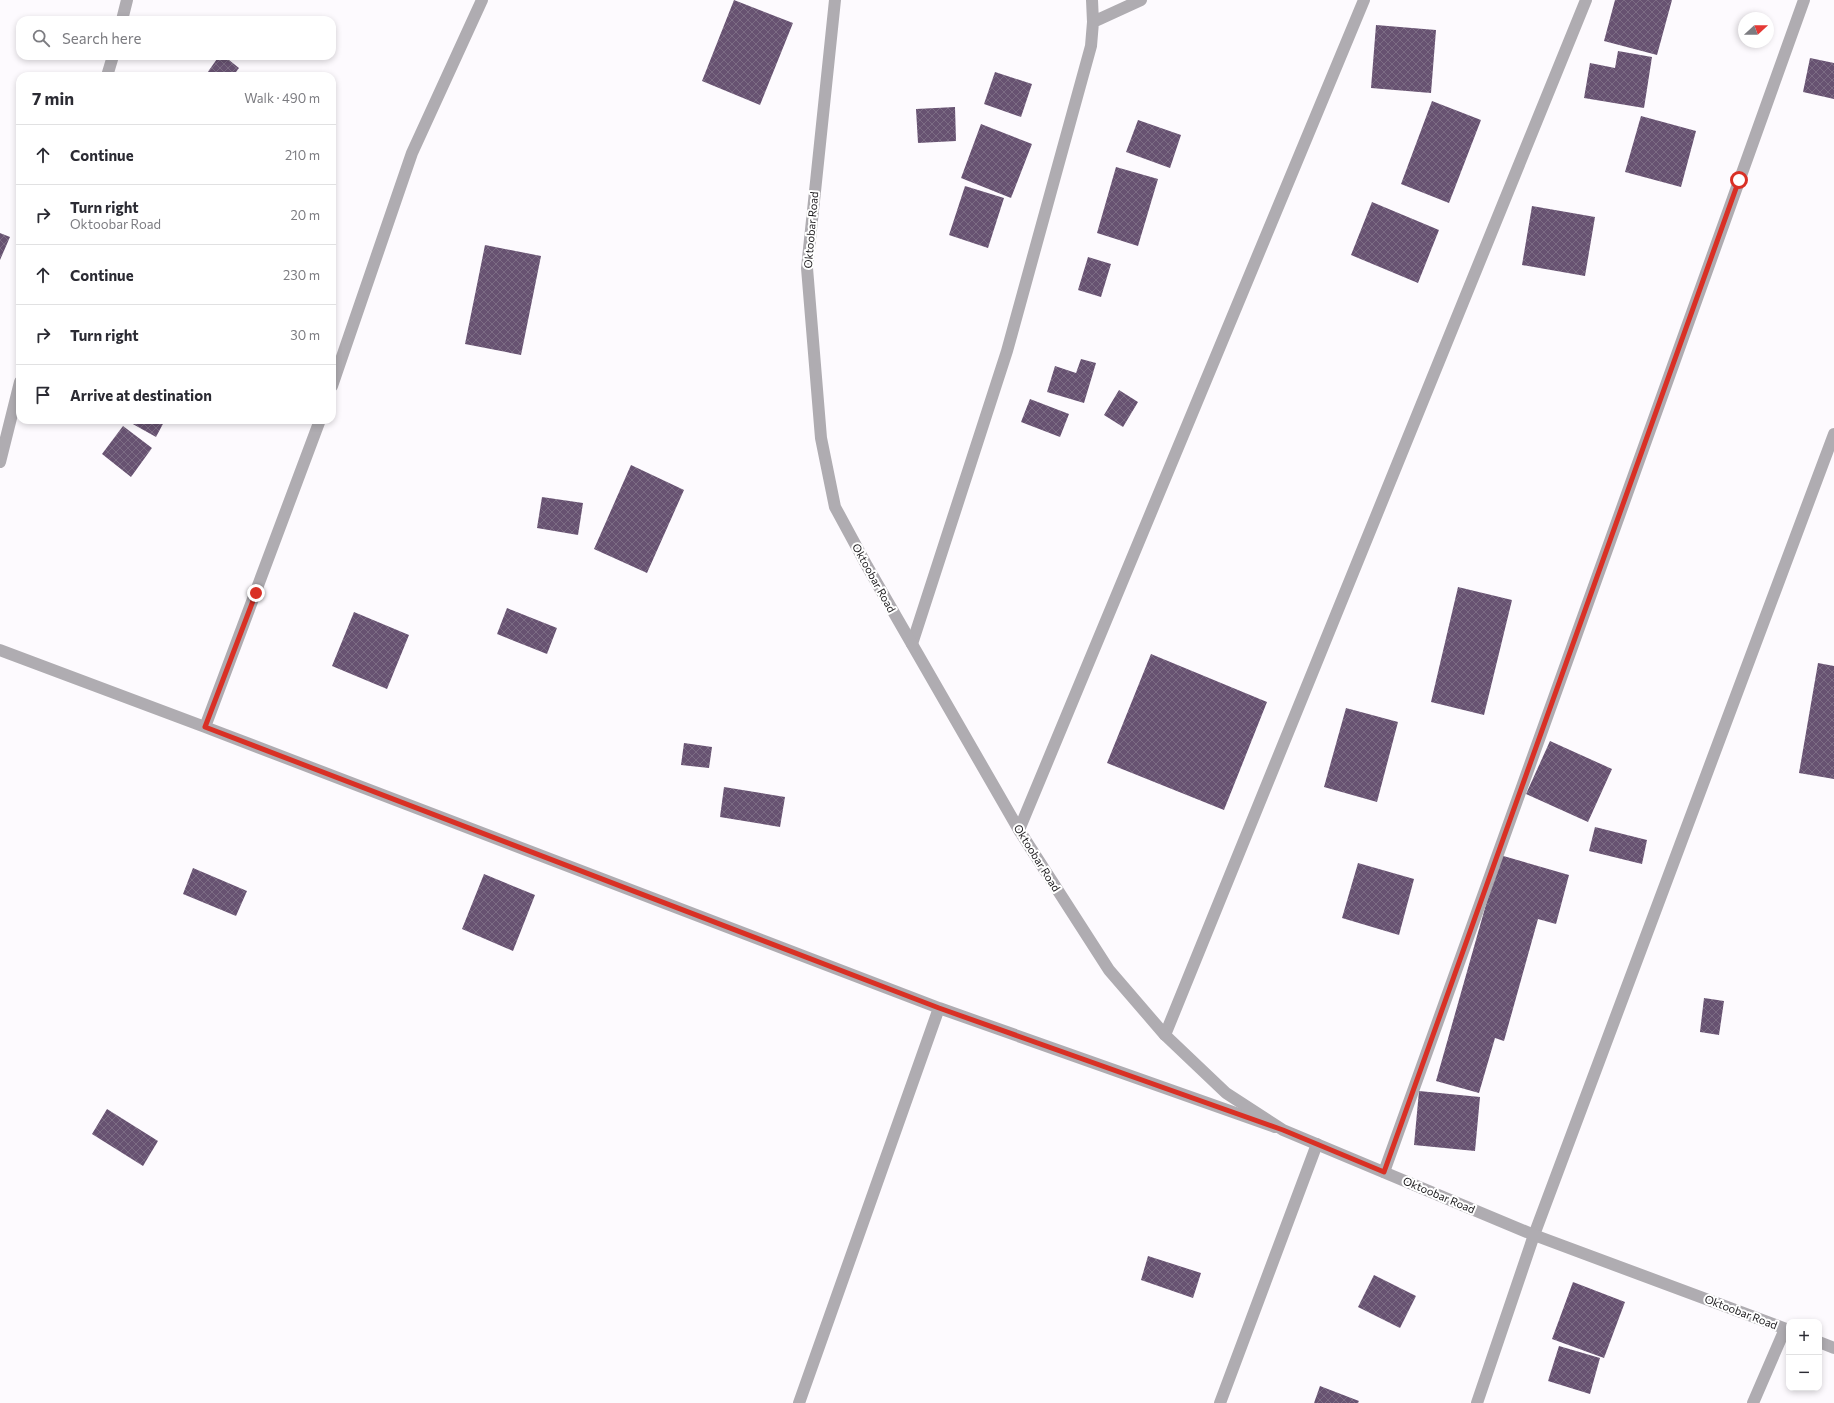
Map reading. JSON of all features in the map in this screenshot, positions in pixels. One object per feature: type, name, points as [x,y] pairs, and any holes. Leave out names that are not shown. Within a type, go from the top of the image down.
[{"type":"street","points":[[123,16],[127,0]]},
{"type":"street","points":[[336,374],[412,153],[482,0]]},
{"type":"street","name":"Oktoobar Road","points":[[834,0],[807,268],[821,438],[835,507],[867,566],[1019,830],[1109,970],[1165,1035],[1226,1092],[1283,1130],[1534,1235],[1786,1329]]},
{"type":"street","points":[[912,644],[1007,351],[1091,46],[1094,22],[1092,0]]},
{"type":"street","points":[[1094,22],[1142,0]]},
{"type":"street","points":[[1019,830],[1364,0]]},
{"type":"street","points":[[1165,1035],[1586,0]]},
{"type":"street","points":[[1384,1172],[1804,0]]},
{"type":"street","points":[[108,72],[112,60]]},
{"type":"street","points":[[0,462],[16,398]]},
{"type":"street","points":[[205,727],[319,424]]},
{"type":"street","points":[[1477,1403],[1534,1235],[1834,434]]},
{"type":"street","points":[[0,650],[939,1008],[1283,1130]]},
{"type":"street","points":[[799,1403],[939,1008]]},
{"type":"street","points":[[1220,1403],[1317,1144]]},
{"type":"street","points":[[1753,1403],[1786,1331]]},
{"type":"street","points":[[1822,1343],[1834,1348]]},
{"type":"building","points":[[734,0],[793,23],[760,105],[702,81]]},
{"type":"building","points":[[1615,0],[1672,0],[1657,55],[1604,41]]},
{"type":"building","points":[[1376,25],[1436,30],[1431,93],[1371,88]]},
{"type":"building","points":[[1618,51],[1652,57],[1644,108],[1584,98],[1590,63],[1615,68]]},
{"type":"building","points":[[1810,58],[1834,63],[1834,99],[1803,92]]},
{"type":"building","points":[[216,60],[229,60],[239,68],[236,72],[208,72]]},
{"type":"building","points":[[995,72],[1032,84],[1021,117],[984,104]]},
{"type":"building","points":[[1432,101],[1481,120],[1449,203],[1401,184]]},
{"type":"building","points":[[955,107],[956,141],[918,143],[916,109]]},
{"type":"building","points":[[1641,116],[1696,131],[1681,187],[1625,172]]},
{"type":"building","points":[[1138,120],[1181,135],[1170,168],[1126,152]]},
{"type":"building","points":[[981,124],[1032,144],[1011,198],[961,178]]},
{"type":"building","points":[[1116,167],[1158,179],[1138,246],[1097,233]]},
{"type":"building","points":[[965,186],[1004,198],[988,248],[949,235]]},
{"type":"building","points":[[1372,202],[1439,230],[1418,283],[1351,255]]},
{"type":"building","points":[[1532,206],[1595,217],[1585,276],[1522,265]]},
{"type":"building","points":[[0,233],[10,237],[0,260]]},
{"type":"building","points":[[485,245],[541,256],[521,355],[465,344]]},
{"type":"building","points":[[1088,257],[1111,264],[1101,297],[1078,290]]},
{"type":"building","points":[[1081,359],[1096,363],[1084,403],[1047,392],[1055,366],[1076,373]]},
{"type":"building","points":[[1119,390],[1138,402],[1123,427],[1104,415]]},
{"type":"building","points":[[1030,399],[1069,414],[1060,437],[1021,422]]},
{"type":"building","points":[[133,424],[163,424],[156,437]]},
{"type":"building","points":[[123,426],[152,448],[131,477],[102,454]]},
{"type":"building","points":[[631,465],[684,490],[647,573],[594,549]]},
{"type":"building","points":[[542,497],[583,503],[578,535],[537,528]]},
{"type":"building","points":[[1458,587],[1512,600],[1484,715],[1431,702]]},
{"type":"building","points":[[507,608],[557,628],[547,654],[497,634]]},
{"type":"building","points":[[354,612],[409,635],[387,689],[332,666]]},
{"type":"building","points":[[1151,654],[1267,702],[1224,810],[1107,763]]},
{"type":"building","points":[[1818,663],[1834,666],[1834,779],[1799,773]]},
{"type":"building","points":[[1346,708],[1398,722],[1377,802],[1324,787]]},
{"type":"building","points":[[1550,741],[1612,769],[1588,822],[1526,794]]},
{"type":"building","points":[[684,743],[712,747],[709,768],[681,765]]},
{"type":"building","points":[[724,787],[785,797],[780,827],[720,817]]},
{"type":"building","points":[[1595,827],[1647,840],[1642,864],[1589,851]]},
{"type":"building","points":[[1500,855],[1569,875],[1556,924],[1538,919],[1504,1041],[1495,1038],[1479,1093],[1436,1081]]},
{"type":"building","points":[[1358,863],[1414,879],[1399,935],[1342,918]]},
{"type":"building","points":[[193,868],[247,891],[236,916],[183,894]]},
{"type":"building","points":[[484,874],[535,895],[513,951],[462,929]]},
{"type":"building","points":[[1704,998],[1724,1001],[1719,1035],[1700,1032]]},
{"type":"building","points":[[1419,1091],[1480,1097],[1475,1151],[1414,1145]]},
{"type":"building","points":[[107,1109],[158,1141],[143,1166],[92,1134]]},
{"type":"building","points":[[1148,1256],[1201,1273],[1193,1298],[1141,1280]]},
{"type":"building","points":[[1374,1275],[1416,1296],[1400,1328],[1358,1307]]},
{"type":"building","points":[[1573,1282],[1625,1302],[1604,1358],[1552,1339]]},
{"type":"building","points":[[1559,1346],[1600,1358],[1590,1394],[1548,1381]]},
{"type":"building","points":[[1320,1386],[1359,1401],[1358,1403],[1314,1403]]},
{"type":"route","points":[[256,593],[205,727],[939,1008],[1283,1130],[1384,1172],[1739,180]]}]
